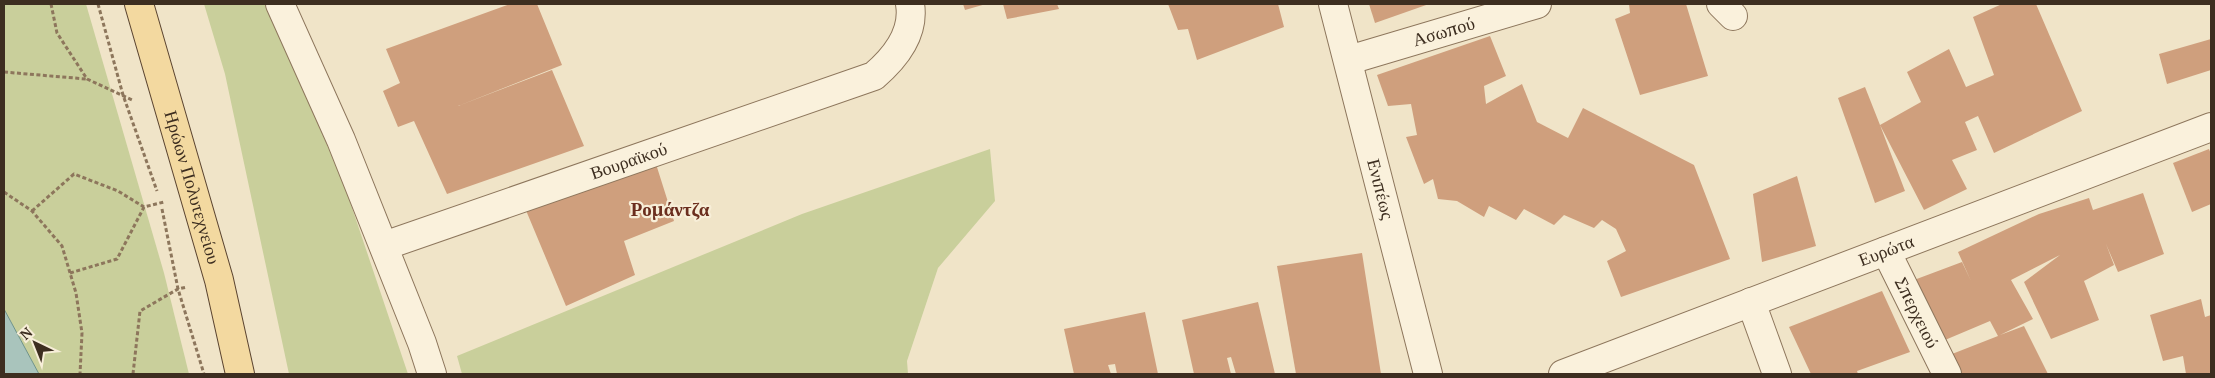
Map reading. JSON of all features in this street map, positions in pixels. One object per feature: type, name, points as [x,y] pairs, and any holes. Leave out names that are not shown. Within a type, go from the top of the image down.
[{"type":"main road","name":"Ηρώων Πολυτεχνείου","points":[[139,4],[219,280],[240,374]]},
{"type":"street","points":[[280,4],[341,140],[384,246],[432,374]]},
{"type":"street","name":"Βουραϊκού","points":[[384,246],[874,76],[891,62],[905,40],[912,14],[910,4]]},
{"type":"street","name":"Ενιπέως","points":[[1333,4],[1349,60],[1428,374]]},
{"type":"street","name":"Ασωπού","points":[[1349,60],[1537,4]]},
{"type":"street","name":"Ευρώτα","points":[[1563,374],[2211,127]]},
{"type":"street","name":"Σπερχειού","points":[[1886,250],[1947,374]]},
{"type":"street","points":[[1751,302],[1777,374]]},
{"type":"path","points":[[50,4],[57,33],[87,79]]},
{"type":"path","points":[[98,4],[123,95],[161,202],[178,289],[204,374]]},
{"type":"path","points":[[4,72],[87,79],[173,118]]},
{"type":"path","points":[[32,211],[74,174],[118,191],[144,208]]},
{"type":"path","points":[[4,192],[32,211],[62,246],[70,273],[82,333],[80,374]]},
{"type":"path","points":[[70,273],[117,258],[144,208],[194,193]]},
{"type":"path","points":[[133,374],[140,311],[178,289],[219,280]]},
{"type":"green space","points":[[4,4],[86,4],[164,273],[189,374],[39,374],[4,309]]},
{"type":"green space","points":[[204,4],[266,4],[344,184],[408,374],[289,374],[225,74]]},
{"type":"green space","points":[[990,149],[995,201],[938,268],[907,361],[908,374],[462,374],[457,356],[802,214]]},
{"type":"water","points":[[4,309],[39,374],[4,374]]},
{"type":"building","points":[[510,4],[537,4],[562,65],[458,106],[552,70],[584,146],[447,194],[414,121],[398,127],[383,91],[400,83],[386,49]]},
{"type":"building","points":[[963,4],[986,4],[965,10]]},
{"type":"building","points":[[1003,4],[1057,4],[1059,9],[1007,19]]},
{"type":"building","points":[[1168,4],[1278,4],[1284,27],[1197,60],[1188,29],[1178,30]]},
{"type":"building","points":[[1369,4],[1429,4],[1375,23]]},
{"type":"building","points":[[1629,4],[1686,4],[1708,76],[1640,95],[1615,19],[1630,13]]},
{"type":"building","points":[[2002,4],[2036,4],[2082,111],[1994,153],[1978,116],[1965,122],[1977,150],[1952,160],[1967,189],[1924,210],[1880,125],[1921,102],[1907,72],[1949,49],[1966,87],[1994,75],[1973,17]]},
{"type":"building","points":[[1490,36],[1506,76],[1484,86],[1486,104],[1522,84],[1537,122],[1568,138],[1583,108],[1694,165],[1730,259],[1621,297],[1607,261],[1626,251],[1616,229],[1602,220],[1594,228],[1564,215],[1554,225],[1524,209],[1516,220],[1489,206],[1484,217],[1457,201],[1438,199],[1433,179],[1424,184],[1406,137],[1417,135],[1411,104],[1388,106],[1377,75]]},
{"type":"building","points":[[2211,39],[2211,70],[2167,84],[2159,54]]},
{"type":"building","points":[[1865,87],[1905,191],[1875,203],[1838,98]]},
{"type":"building","points":[[2209,149],[2211,154],[2211,204],[2192,212],[2173,163]]},
{"type":"building","points":[[656,164],[674,221],[624,241],[635,275],[566,306],[525,208]]},
{"type":"building","points":[[1797,176],[1816,246],[1762,262],[1753,194]]},
{"type":"building","points":[[2143,193],[2164,254],[2118,272],[2106,244],[2114,265],[2084,281],[2099,320],[2051,339],[2024,282],[2060,255],[2011,280],[2033,319],[2000,335],[2024,326],[2048,374],[1962,374],[1952,354],[1998,336],[1990,321],[1945,340],[1914,280],[1962,262],[1971,281],[1958,252],[2039,214],[2089,198],[2093,210]]},
{"type":"building","points":[[1362,253],[1381,374],[1296,374],[1277,266]]},
{"type":"building","points":[[1882,291],[1910,352],[1857,371],[1858,374],[1811,374],[1789,327]]},
{"type":"building","points":[[2201,299],[2205,317],[2211,315],[2211,374],[2186,374],[2183,356],[2163,361],[2150,315]]},
{"type":"building","points":[[1258,302],[1275,374],[1236,374],[1231,357],[1227,358],[1231,374],[1194,374],[1182,320]]},
{"type":"building","points":[[1145,312],[1158,374],[1117,374],[1115,364],[1108,365],[1111,374],[1074,374],[1064,329]]},
{"type":"district","name":"Ρομάντζα","points":[[670,209]]}]
